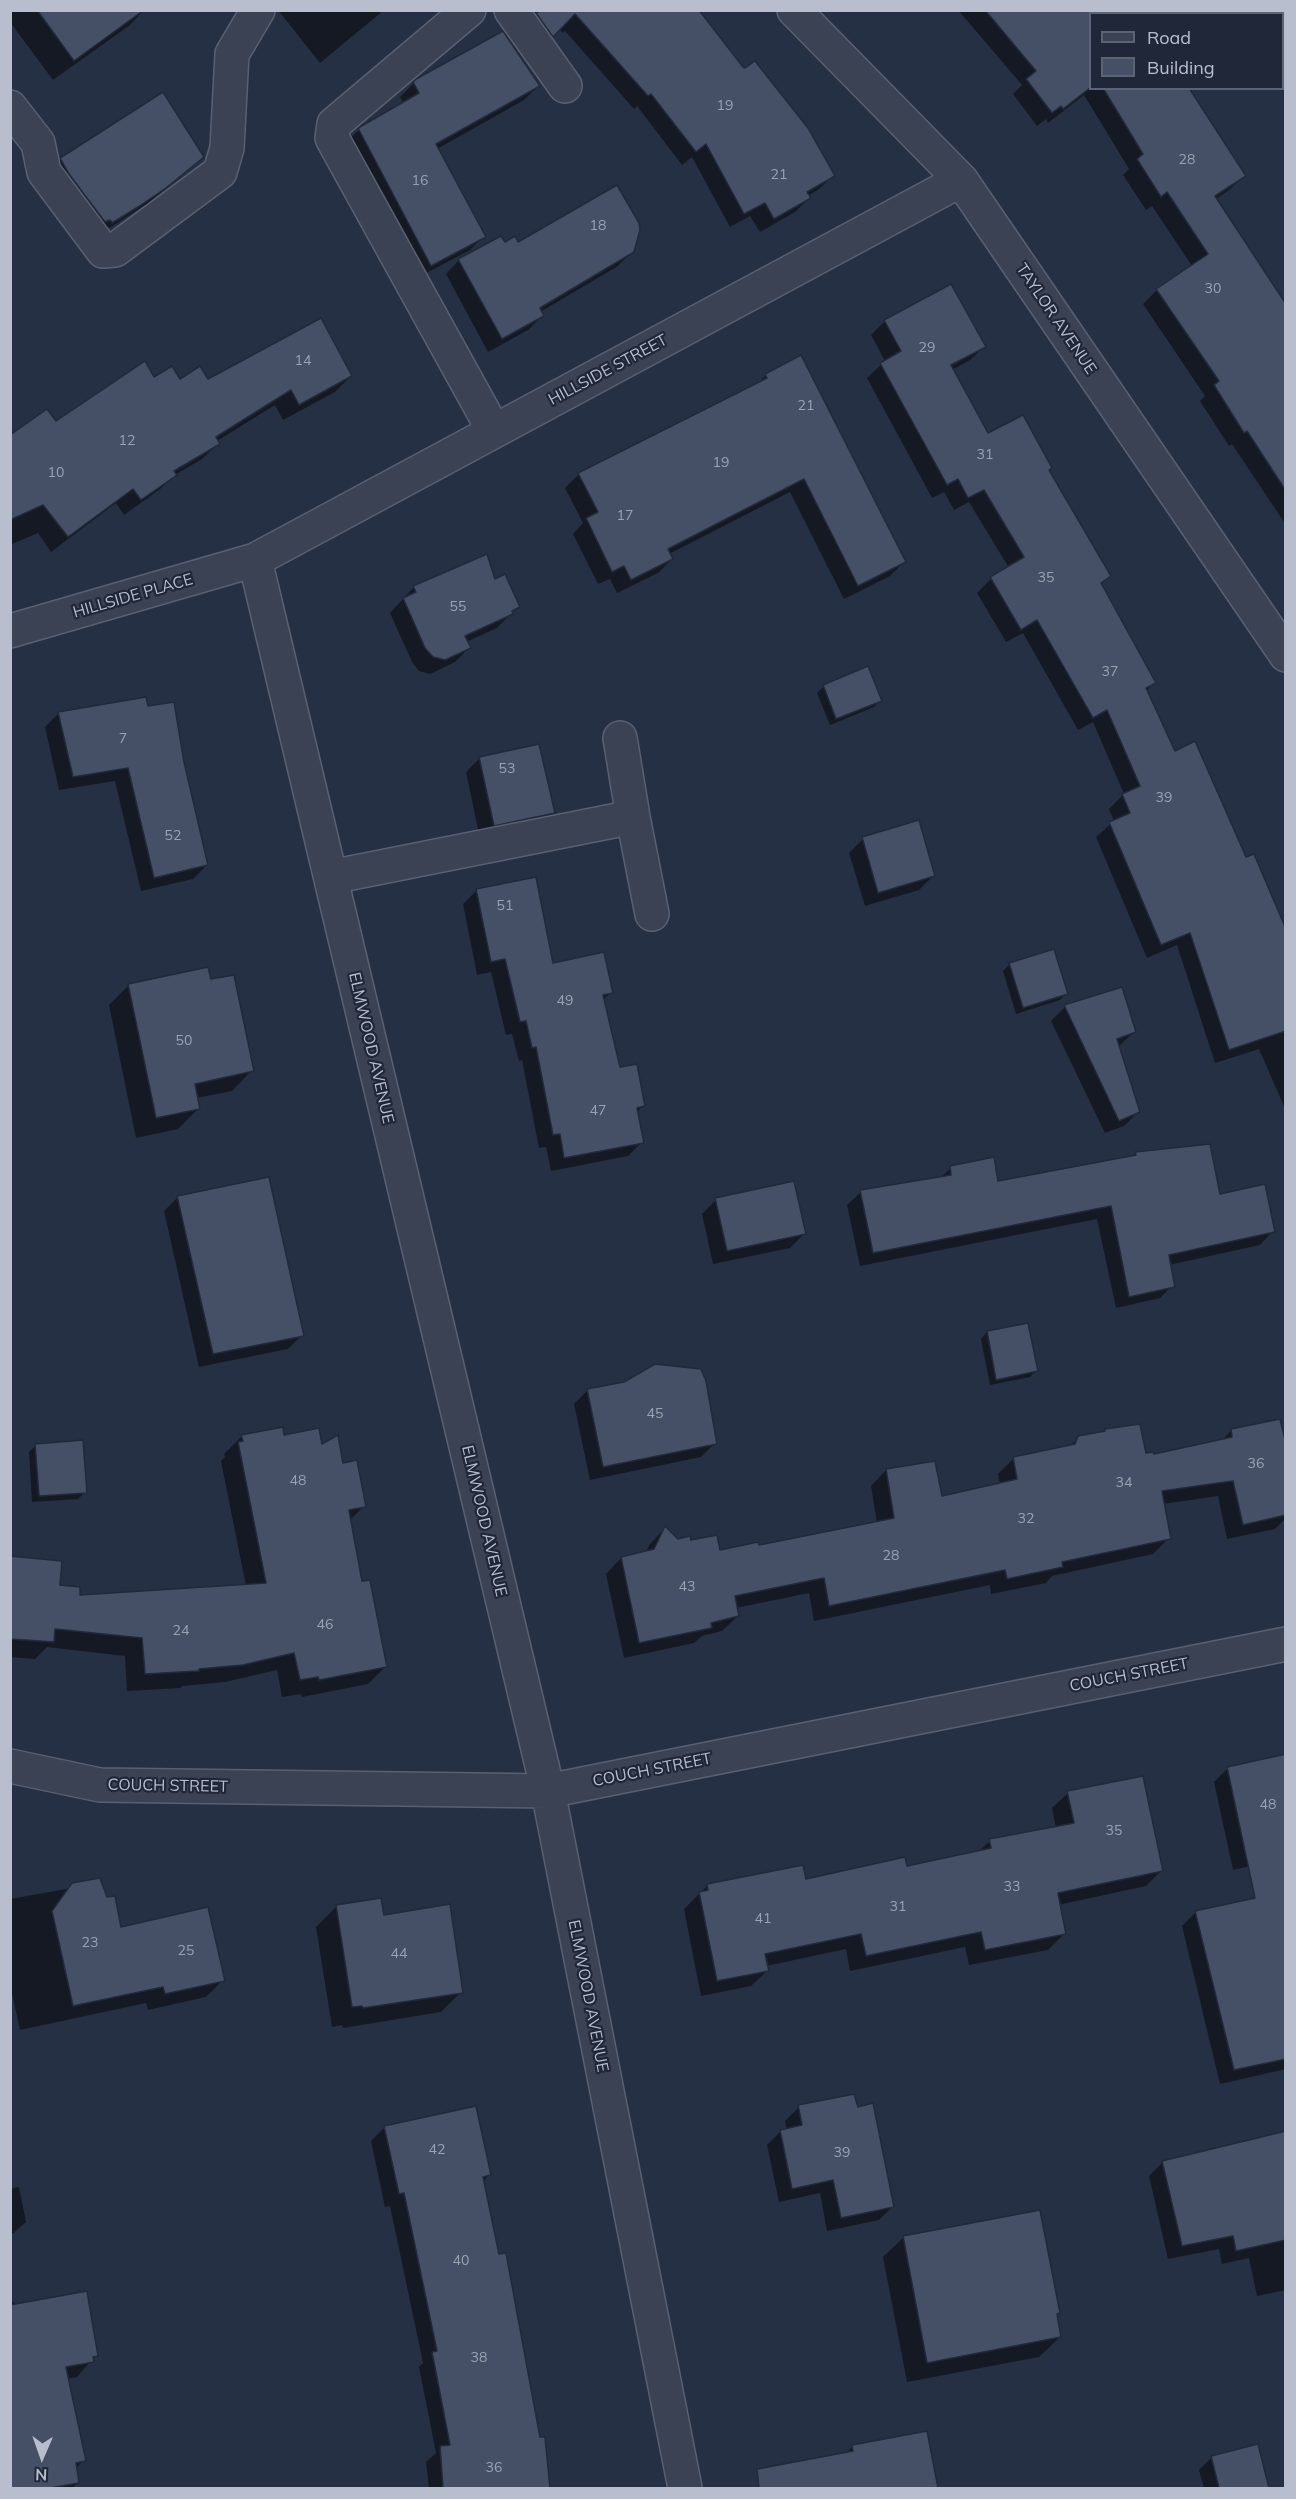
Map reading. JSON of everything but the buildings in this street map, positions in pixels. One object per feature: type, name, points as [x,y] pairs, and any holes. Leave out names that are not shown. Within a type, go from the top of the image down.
[{"type":"street","points":[[10,107],[38,142],[44,172],[103,251],[115,250],[220,172],[227,148],[232,54],[258,10]]},
{"type":"street","points":[[469,10],[334,124],[332,138],[494,431]]},
{"type":"street","points":[[511,10],[565,86]]},
{"type":"street","name":"TAYLOR AVENUE","points":[[794,10],[961,180],[1286,655]]},
{"type":"street","name":"HILLSIDE STREET","points":[[255,560],[961,180]]},
{"type":"street","name":"HILLSIDE PLACE","points":[[10,631],[255,560]]},
{"type":"street","name":"ELMWOOD AVENUE","points":[[255,560],[548,1791],[685,2488]]},
{"type":"street","points":[[620,738],[652,914]]},
{"type":"street","points":[[331,877],[633,817]]},
{"type":"street","name":"COUCH STREET","points":[[10,1766],[100,1785],[548,1791],[1286,1644]]}]
